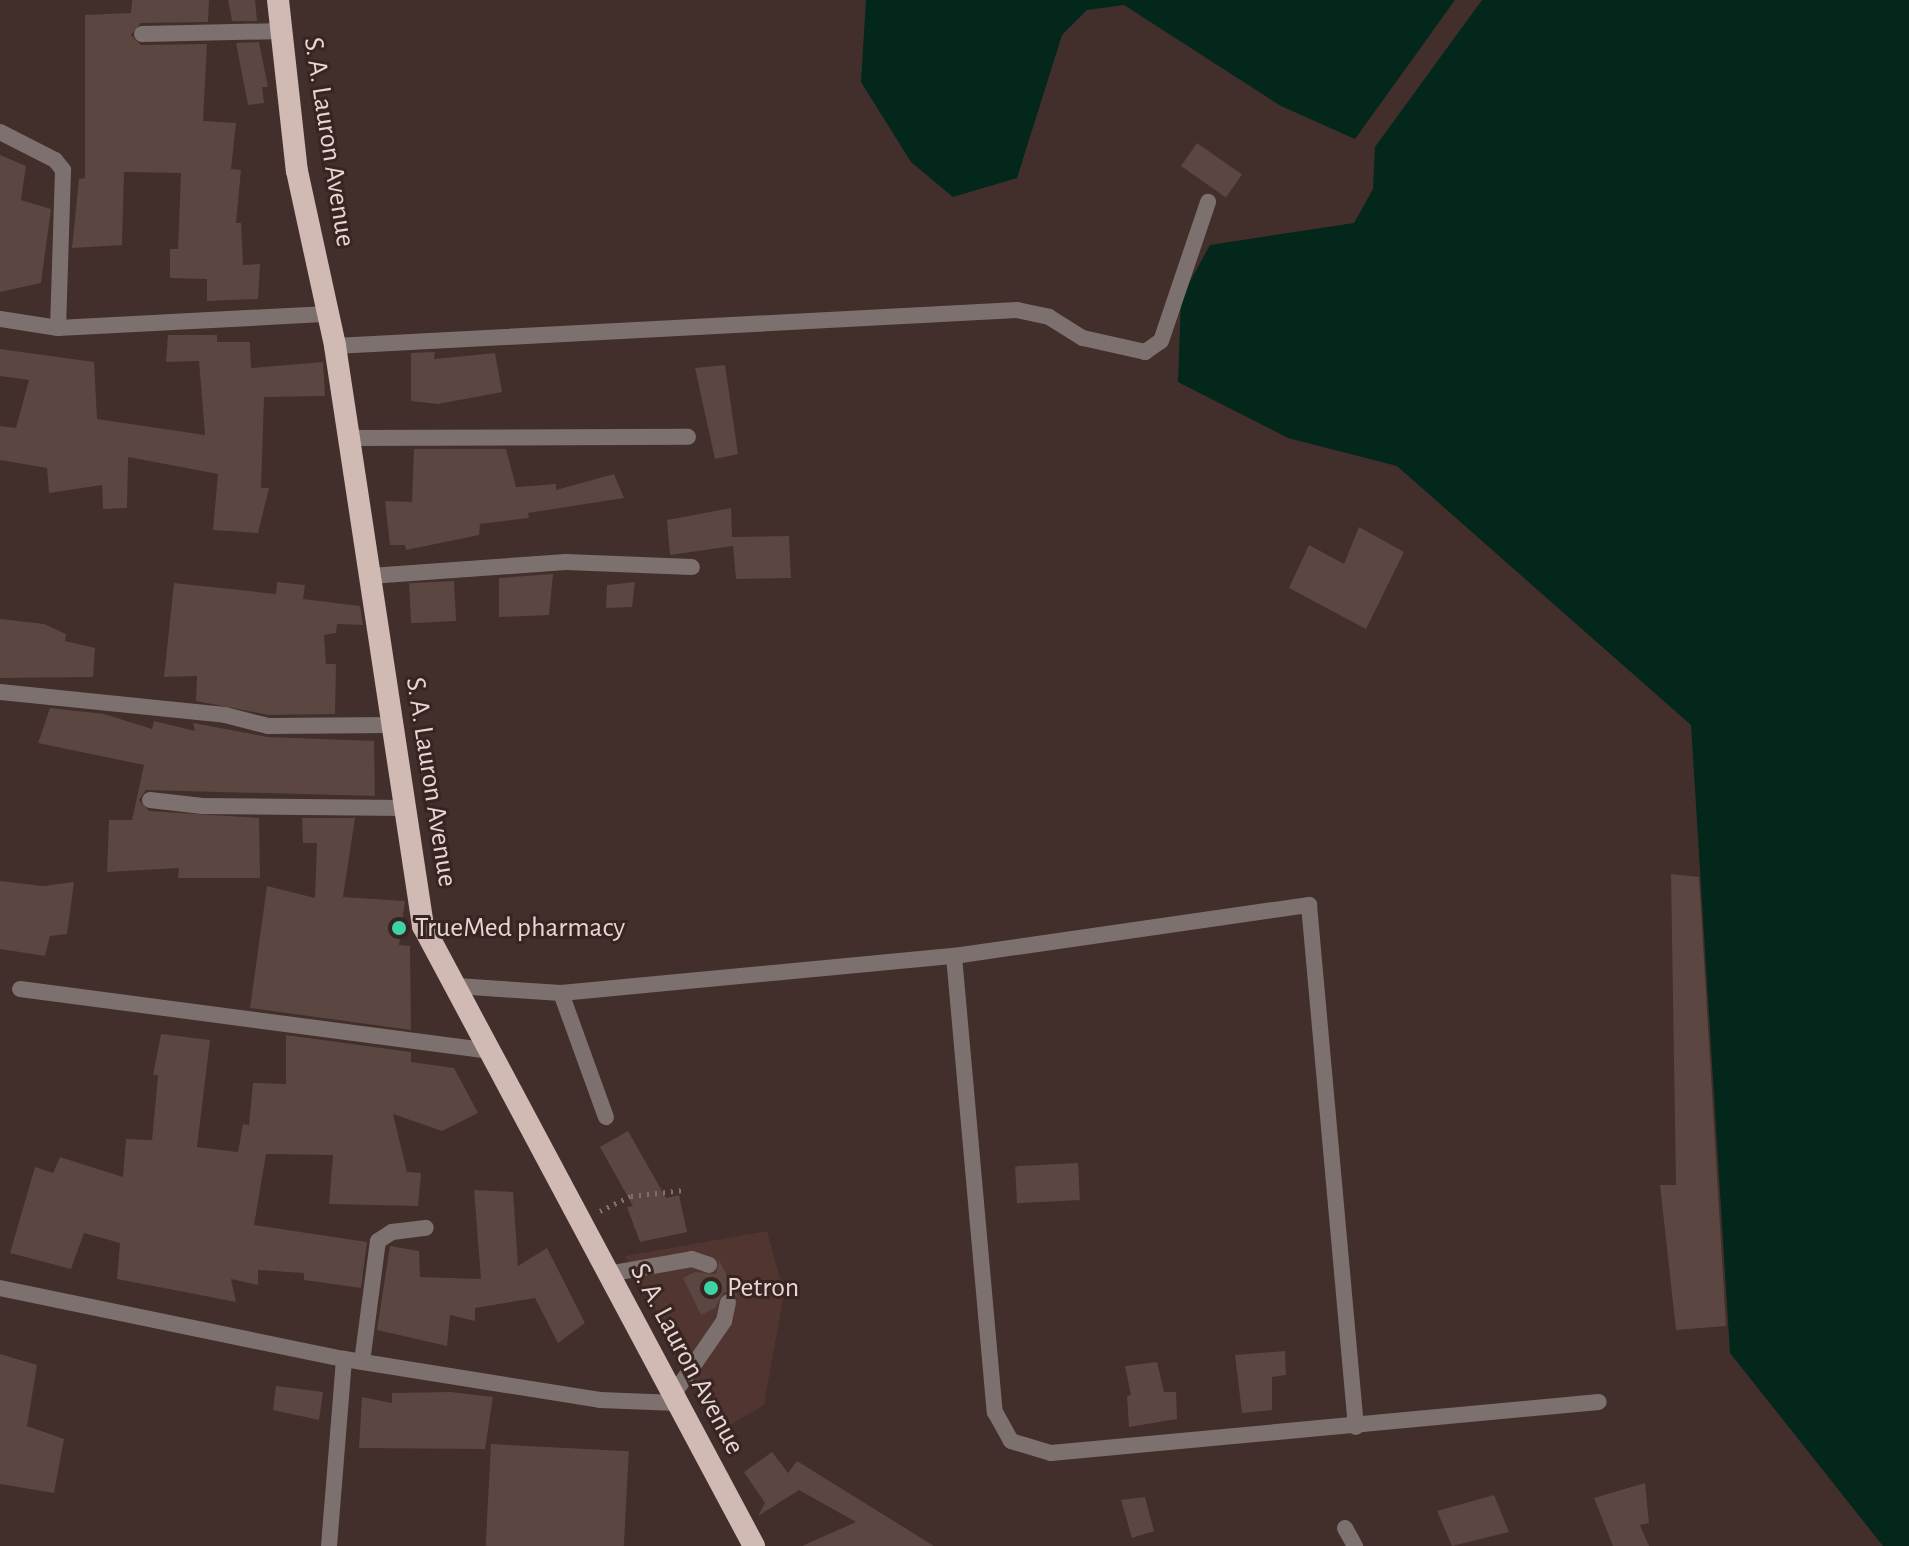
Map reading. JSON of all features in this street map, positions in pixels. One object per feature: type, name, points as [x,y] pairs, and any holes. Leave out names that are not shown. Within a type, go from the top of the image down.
[{"type":"highway","name":"S. A. Lauron Avenue","points":[[278,0],[297,171],[335,346],[423,926],[754,1546]]},
{"type":"street","points":[[142,34],[281,31]]},
{"type":"street","points":[[0,132],[55,160],[63,170],[58,328]]},
{"type":"street","points":[[335,346],[1017,310],[1049,317],[1083,338],[1145,352],[1161,341],[1208,202]]},
{"type":"street","points":[[0,319],[58,328],[328,314]]},
{"type":"street","points":[[350,438],[688,437]]},
{"type":"street","points":[[370,576],[566,562],[692,567]]},
{"type":"street","points":[[0,692],[225,715],[268,726],[392,725]]},
{"type":"street","points":[[150,800],[203,806],[404,808]]},
{"type":"street","points":[[457,986],[561,993],[954,956],[1309,905],[1356,1427]]},
{"type":"street","points":[[954,956],[995,1412],[1011,1441],[1051,1453],[1599,1402]]},
{"type":"street","points":[[20,989],[489,1051]]},
{"type":"street","points":[[561,993],[606,1117]]},
{"type":"street","points":[[362,1362],[378,1241],[392,1232],[426,1228]]},
{"type":"street","points":[[608,1274],[692,1259],[709,1265]]},
{"type":"street","points":[[0,1288],[344,1359],[600,1400],[675,1399],[724,1321],[728,1302]]},
{"type":"street","points":[[329,1546],[344,1359]]},
{"type":"street","points":[[1345,1528],[1355,1546]]},
{"type":"path","points":[[580,1221],[631,1196],[684,1190]]},
{"type":"shaded area","points":[[866,0],[1455,0],[1355,139],[1281,106],[1124,5],[1087,10],[1062,35],[1017,178],[953,197],[911,162],[861,82]]},
{"type":"shaded area","points":[[1482,0],[1909,0],[1909,1546],[1883,1546],[1730,1353],[1691,725],[1397,466],[1288,438],[1178,382],[1181,298],[1210,245],[1354,223],[1373,189],[1375,147]]},
{"type":"shaded area","points":[[767,1231],[784,1293],[764,1405],[724,1429],[625,1256]]},
{"type":"building","points":[[132,0],[209,0],[208,22],[141,23],[131,35],[141,45],[207,44],[203,121],[236,123],[231,169],[241,170],[236,223],[241,223],[243,265],[260,264],[258,299],[207,301],[207,279],[170,278],[170,249],[178,249],[181,173],[124,172],[122,245],[72,248],[79,179],[85,178],[85,15],[131,13]]},
{"type":"building","points":[[228,0],[255,0],[257,21],[232,21]]},
{"type":"building","points":[[259,42],[268,87],[262,87],[264,103],[248,105],[236,43]]},
{"type":"building","points":[[1197,143],[1242,175],[1226,197],[1181,166]]},
{"type":"building","points":[[0,155],[26,166],[21,200],[51,209],[41,283],[0,292]]},
{"type":"building","points":[[168,335],[217,335],[217,342],[250,342],[251,368],[323,362],[325,396],[264,397],[261,488],[269,488],[258,533],[213,530],[218,474],[128,457],[127,508],[103,509],[102,485],[49,493],[47,468],[0,460],[0,426],[16,428],[29,380],[0,376],[0,349],[94,362],[97,419],[205,435],[199,361],[166,362]]},
{"type":"building","points":[[435,352],[434,359],[495,353],[502,392],[438,404],[411,401],[411,353]]},
{"type":"building","points":[[725,365],[738,454],[715,459],[695,368]]},
{"type":"building","points":[[414,449],[506,449],[516,487],[556,484],[556,490],[614,474],[624,498],[528,513],[529,518],[480,524],[479,535],[406,550],[405,545],[390,545],[385,501],[412,502]]},
{"type":"building","points":[[731,508],[732,537],[789,536],[791,578],[736,579],[733,546],[670,555],[667,520]]},
{"type":"building","points":[[1359,527],[1404,552],[1366,629],[1289,588],[1309,545],[1344,564]]},
{"type":"building","points":[[553,574],[549,615],[499,617],[499,578]]},
{"type":"building","points":[[454,581],[456,621],[411,623],[409,583]]},
{"type":"building","points":[[277,582],[305,585],[303,599],[360,606],[363,625],[337,624],[336,633],[324,635],[326,664],[336,664],[335,714],[269,715],[196,701],[197,676],[164,677],[174,583],[276,594]]},
{"type":"building","points":[[635,582],[632,607],[606,608],[607,585]]},
{"type":"building","points":[[0,619],[44,624],[66,634],[65,641],[95,648],[93,677],[0,678]]},
{"type":"building","points":[[50,708],[104,714],[152,729],[154,721],[195,731],[193,723],[268,737],[374,741],[375,796],[146,790],[139,800],[149,811],[259,818],[260,878],[178,878],[179,868],[107,872],[109,820],[132,820],[144,765],[38,743]]},
{"type":"building","points":[[302,818],[355,818],[343,897],[405,901],[399,945],[410,946],[411,1030],[250,1008],[267,886],[315,898],[317,843],[303,843]]},
{"type":"building","points":[[1671,874],[1699,877],[1726,1326],[1676,1330],[1660,1185],[1676,1185]]},
{"type":"building","points":[[0,881],[43,886],[74,882],[67,934],[50,936],[45,956],[0,949]]},
{"type":"building","points":[[161,1034],[210,1040],[197,1147],[238,1152],[243,1124],[249,1125],[253,1083],[286,1084],[286,1035],[411,1052],[411,1062],[454,1068],[478,1113],[442,1131],[393,1114],[407,1172],[421,1173],[418,1206],[329,1204],[333,1155],[266,1154],[254,1225],[367,1242],[361,1288],[304,1280],[304,1273],[258,1270],[258,1285],[231,1279],[236,1302],[117,1279],[120,1243],[84,1233],[71,1269],[10,1253],[35,1167],[53,1173],[60,1157],[123,1177],[126,1139],[152,1140],[158,1075],[153,1075]]},
{"type":"building","points":[[628,1131],[666,1198],[679,1195],[687,1232],[640,1242],[627,1207],[633,1206],[600,1147]]},
{"type":"building","points":[[1078,1163],[1080,1200],[1017,1203],[1015,1166]]},
{"type":"building","points":[[474,1190],[513,1192],[518,1266],[547,1248],[585,1323],[558,1343],[535,1298],[475,1308],[475,1321],[450,1315],[447,1346],[377,1330],[390,1246],[419,1251],[420,1277],[481,1279]]},
{"type":"building","name":"Petron","points":[[719,1260],[738,1297],[724,1292],[715,1308],[701,1315],[683,1278],[695,1272],[716,1274]]},
{"type":"building","points":[[1285,1351],[1286,1375],[1272,1377],[1272,1410],[1242,1413],[1235,1355]]},
{"type":"building","points":[[0,1354],[37,1365],[27,1426],[64,1439],[54,1493],[0,1484]]},
{"type":"building","points":[[1157,1362],[1164,1392],[1176,1392],[1177,1419],[1129,1427],[1127,1396],[1131,1395],[1125,1366]]},
{"type":"building","points":[[276,1386],[323,1392],[319,1420],[273,1410]]},
{"type":"building","points":[[451,1392],[493,1397],[485,1449],[359,1448],[362,1397],[392,1403],[392,1393]]},
{"type":"building","points":[[491,1444],[629,1451],[624,1546],[486,1546]]},
{"type":"building","points":[[772,1452],[788,1473],[797,1461],[934,1546],[802,1546],[856,1522],[799,1490],[758,1516],[765,1503],[744,1472]]},
{"type":"building","points":[[1645,1483],[1649,1523],[1640,1525],[1649,1546],[1613,1546],[1594,1498]]},
{"type":"building","points":[[1494,1495],[1509,1532],[1452,1546],[1437,1511]]},
{"type":"building","points":[[1145,1497],[1154,1531],[1132,1538],[1121,1500]]},
{"type":"place","name":"TrueMed pharmacy","points":[[399,928]]},
{"type":"place","name":"Petron","points":[[711,1288]]}]
